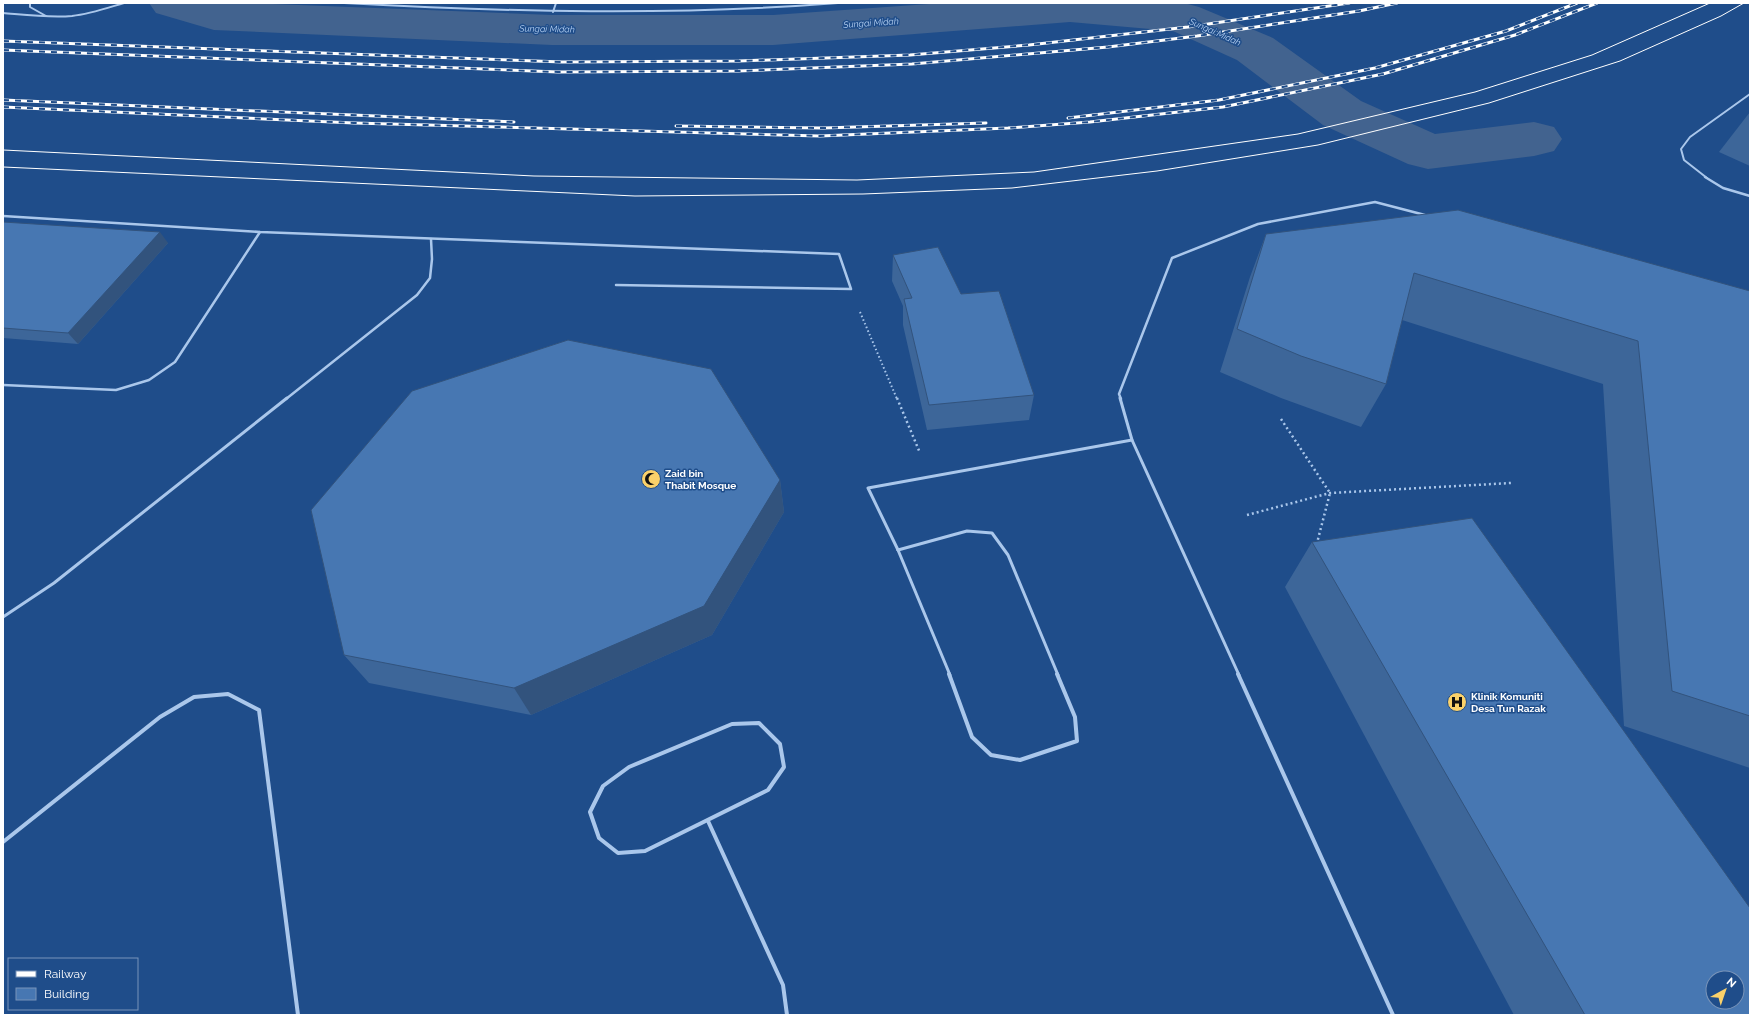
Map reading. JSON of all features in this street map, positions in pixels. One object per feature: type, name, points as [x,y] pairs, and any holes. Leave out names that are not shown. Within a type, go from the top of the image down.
[{"type":"lane","points":[[30,3],[30,7],[48,17]]},
{"type":"lane","points":[[3,13],[48,17],[72,16],[102,10],[124,3]]},
{"type":"lane","points":[[344,3],[435,9],[553,12],[777,9],[838,3]]},
{"type":"lane","points":[[553,12],[556,3]]},
{"type":"lane","points":[[1750,94],[1690,137],[1681,149],[1684,160],[1700,174],[1723,188],[1750,196]]},
{"type":"lane","points":[[1393,1015],[1132,440],[1119,394],[1172,258],[1258,224],[1375,202],[1428,216]]},
{"type":"lane","points":[[3,216],[260,232],[839,254],[851,289],[616,286]]},
{"type":"lane","points":[[3,385],[116,390],[149,380],[175,362],[260,232]]},
{"type":"lane","points":[[3,616],[54,583],[417,295],[430,278],[432,259],[431,239]]},
{"type":"lane","points":[[898,550],[967,531],[992,533],[1008,555],[1075,717],[1077,741],[1020,760],[991,755],[972,737],[954,685],[898,550],[868,488],[1132,440]]},
{"type":"lane","points":[[3,842],[160,716],[194,697],[228,694],[259,710],[298,1015]]},
{"type":"lane","points":[[759,723],[780,744],[784,767],[768,790],[708,821],[645,851],[618,853],[598,838],[590,812],[603,786],[629,766],[732,724],[759,723]]},
{"type":"lane","points":[[708,821],[783,985],[787,1015]]},
{"type":"path","points":[[851,289],[931,477]]},
{"type":"path","points":[[1281,419],[1330,493],[1315,550]]},
{"type":"path","points":[[1247,515],[1330,493],[1511,483]]},
{"type":"building","points":[[1458,210],[1750,291],[1750,716],[1672,691],[1638,341],[1414,273],[1386,384],[1301,356],[1237,329],[1266,234]]},
{"type":"building","points":[[3,222],[160,232],[68,333],[3,328]]},
{"type":"building","points":[[938,247],[961,294],[999,291],[1034,395],[929,405],[904,299],[912,298],[893,255]]},
{"type":"building","points":[[568,340],[711,369],[780,480],[704,606],[514,688],[344,655],[311,510],[412,391]]},
{"type":"building","points":[[1472,518],[1750,908],[1750,1015],[1585,1015],[1312,542]]},
{"type":"waterway","name":"Sungai Midah","points":[[173,3],[214,16],[552,30],[773,30],[1070,8],[1182,17],[1255,49],[1342,113],[1428,152],[1534,139]]},
{"type":"tram line","points":[[3,150],[534,176],[857,180],[1034,172],[1298,134],[1475,92],[1592,55],[1710,3]]},
{"type":"tram line","points":[[3,167],[635,196],[863,194],[1012,188],[1157,171],[1318,145],[1489,103],[1620,61],[1721,16],[1744,3]]},
{"type":"railway","points":[[3,41],[562,62],[739,61],[910,55],[1029,45],[1188,27],[1349,3]]},
{"type":"railway","points":[[3,50],[558,72],[738,71],[912,64],[1108,47],[1197,36],[1359,11],[1397,3]]},
{"type":"railway","points":[[1068,118],[1219,100],[1375,68],[1506,31],[1577,3]]},
{"type":"railway","points":[[3,107],[354,123],[820,136],[1008,128],[1090,122],[1223,107],[1383,74],[1515,35],[1597,3]]},
{"type":"railway","points":[[3,100],[514,122]]},
{"type":"railway","points":[[676,126],[823,128],[986,123]]},
{"type":"place","name":"Zaid bin Thabit Mosque","points":[[651,479]]},
{"type":"place","name":"Klinik Komuniti Desa Tun Razak","points":[[1457,702]]}]
